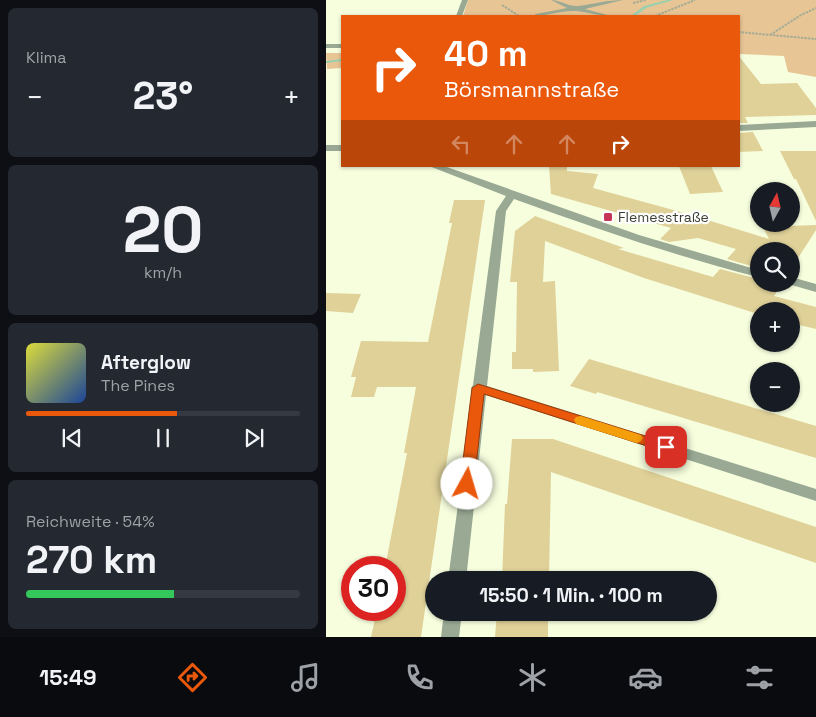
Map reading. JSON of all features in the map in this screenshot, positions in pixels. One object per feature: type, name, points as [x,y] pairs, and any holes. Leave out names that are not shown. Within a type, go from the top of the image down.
[{"type":"street","points":[[554,0],[576,9],[603,15]]},
{"type":"street","points":[[542,15],[620,0]]},
{"type":"street","points":[[326,46],[341,46]]},
{"type":"street","points":[[740,128],[816,124]]},
{"type":"street","points":[[326,148],[341,148]]},
{"type":"street","points":[[437,167],[512,195],[698,258],[750,271]]},
{"type":"street","points":[[458,571],[478,388],[501,210],[512,195]]},
{"type":"street","points":[[800,284],[816,288]]},
{"type":"street","points":[[478,388],[816,495]]},
{"type":"street","points":[[450,637],[452,621]]},
{"type":"lane","points":[[459,15],[465,0]]},
{"type":"path","points":[[658,15],[695,0]]},
{"type":"path","points":[[502,5],[517,15]]},
{"type":"path","points":[[770,35],[801,15],[816,8]]},
{"type":"path","points":[[740,32],[816,39]]},
{"type":"shaded area","points":[[468,0],[816,0],[816,77],[788,72],[784,56],[740,54],[740,15],[463,15]]},
{"type":"shaded area","points":[[326,53],[341,53],[341,68],[327,69]]},
{"type":"building","points":[[740,58],[761,84],[797,83],[816,108],[816,115],[745,117],[748,123],[740,123]]},
{"type":"building","points":[[753,132],[763,151],[740,152],[740,133]]},
{"type":"building","points":[[780,151],[816,151],[816,221],[800,187],[800,182],[794,179]]},
{"type":"building","points":[[549,167],[567,167],[567,171],[598,174],[593,188],[769,239],[766,232],[800,232],[800,226],[816,225],[816,230],[800,255],[800,242],[750,242],[750,266],[727,259],[736,249],[698,238],[669,242],[660,239],[671,228],[551,194]]},
{"type":"building","points":[[679,167],[711,167],[723,192],[690,194]]},
{"type":"building","points":[[454,200],[485,200],[431,571],[425,571],[425,610],[421,637],[371,637],[375,621],[406,621],[406,556],[387,556],[407,453],[404,453],[416,387],[377,387],[374,397],[351,397],[356,377],[351,377],[361,341],[428,342],[452,223],[449,223]]},
{"type":"building","points":[[535,216],[624,248],[618,249],[713,277],[720,269],[750,277],[750,292],[777,292],[774,296],[797,302],[750,302],[750,311],[644,278],[545,241],[543,282],[555,281],[559,371],[533,372],[533,369],[512,369],[512,352],[516,352],[517,282],[510,282],[515,231]]},
{"type":"building","points":[[326,293],[361,294],[353,313],[326,311]]},
{"type":"building","points":[[800,303],[816,307],[816,329],[800,325]]},
{"type":"building","points":[[589,359],[750,407],[750,412],[769,412],[816,426],[816,458],[597,392],[596,394],[570,386]]},
{"type":"building","points":[[512,439],[553,439],[816,527],[816,563],[551,472],[549,571],[502,571],[505,504],[507,504]]},
{"type":"building","points":[[496,621],[548,621],[548,637],[495,637]]},
{"type":"waterway","points":[[634,15],[645,7],[671,0]]},
{"type":"waterway","points":[[326,62],[341,60]]},
{"type":"slow traffic","points":[[581,420],[637,438]]},
{"type":"place","name":"Flemesstraße","points":[[608,217]]},
{"type":"route","points":[[467,484],[478,388],[666,447]]}]
